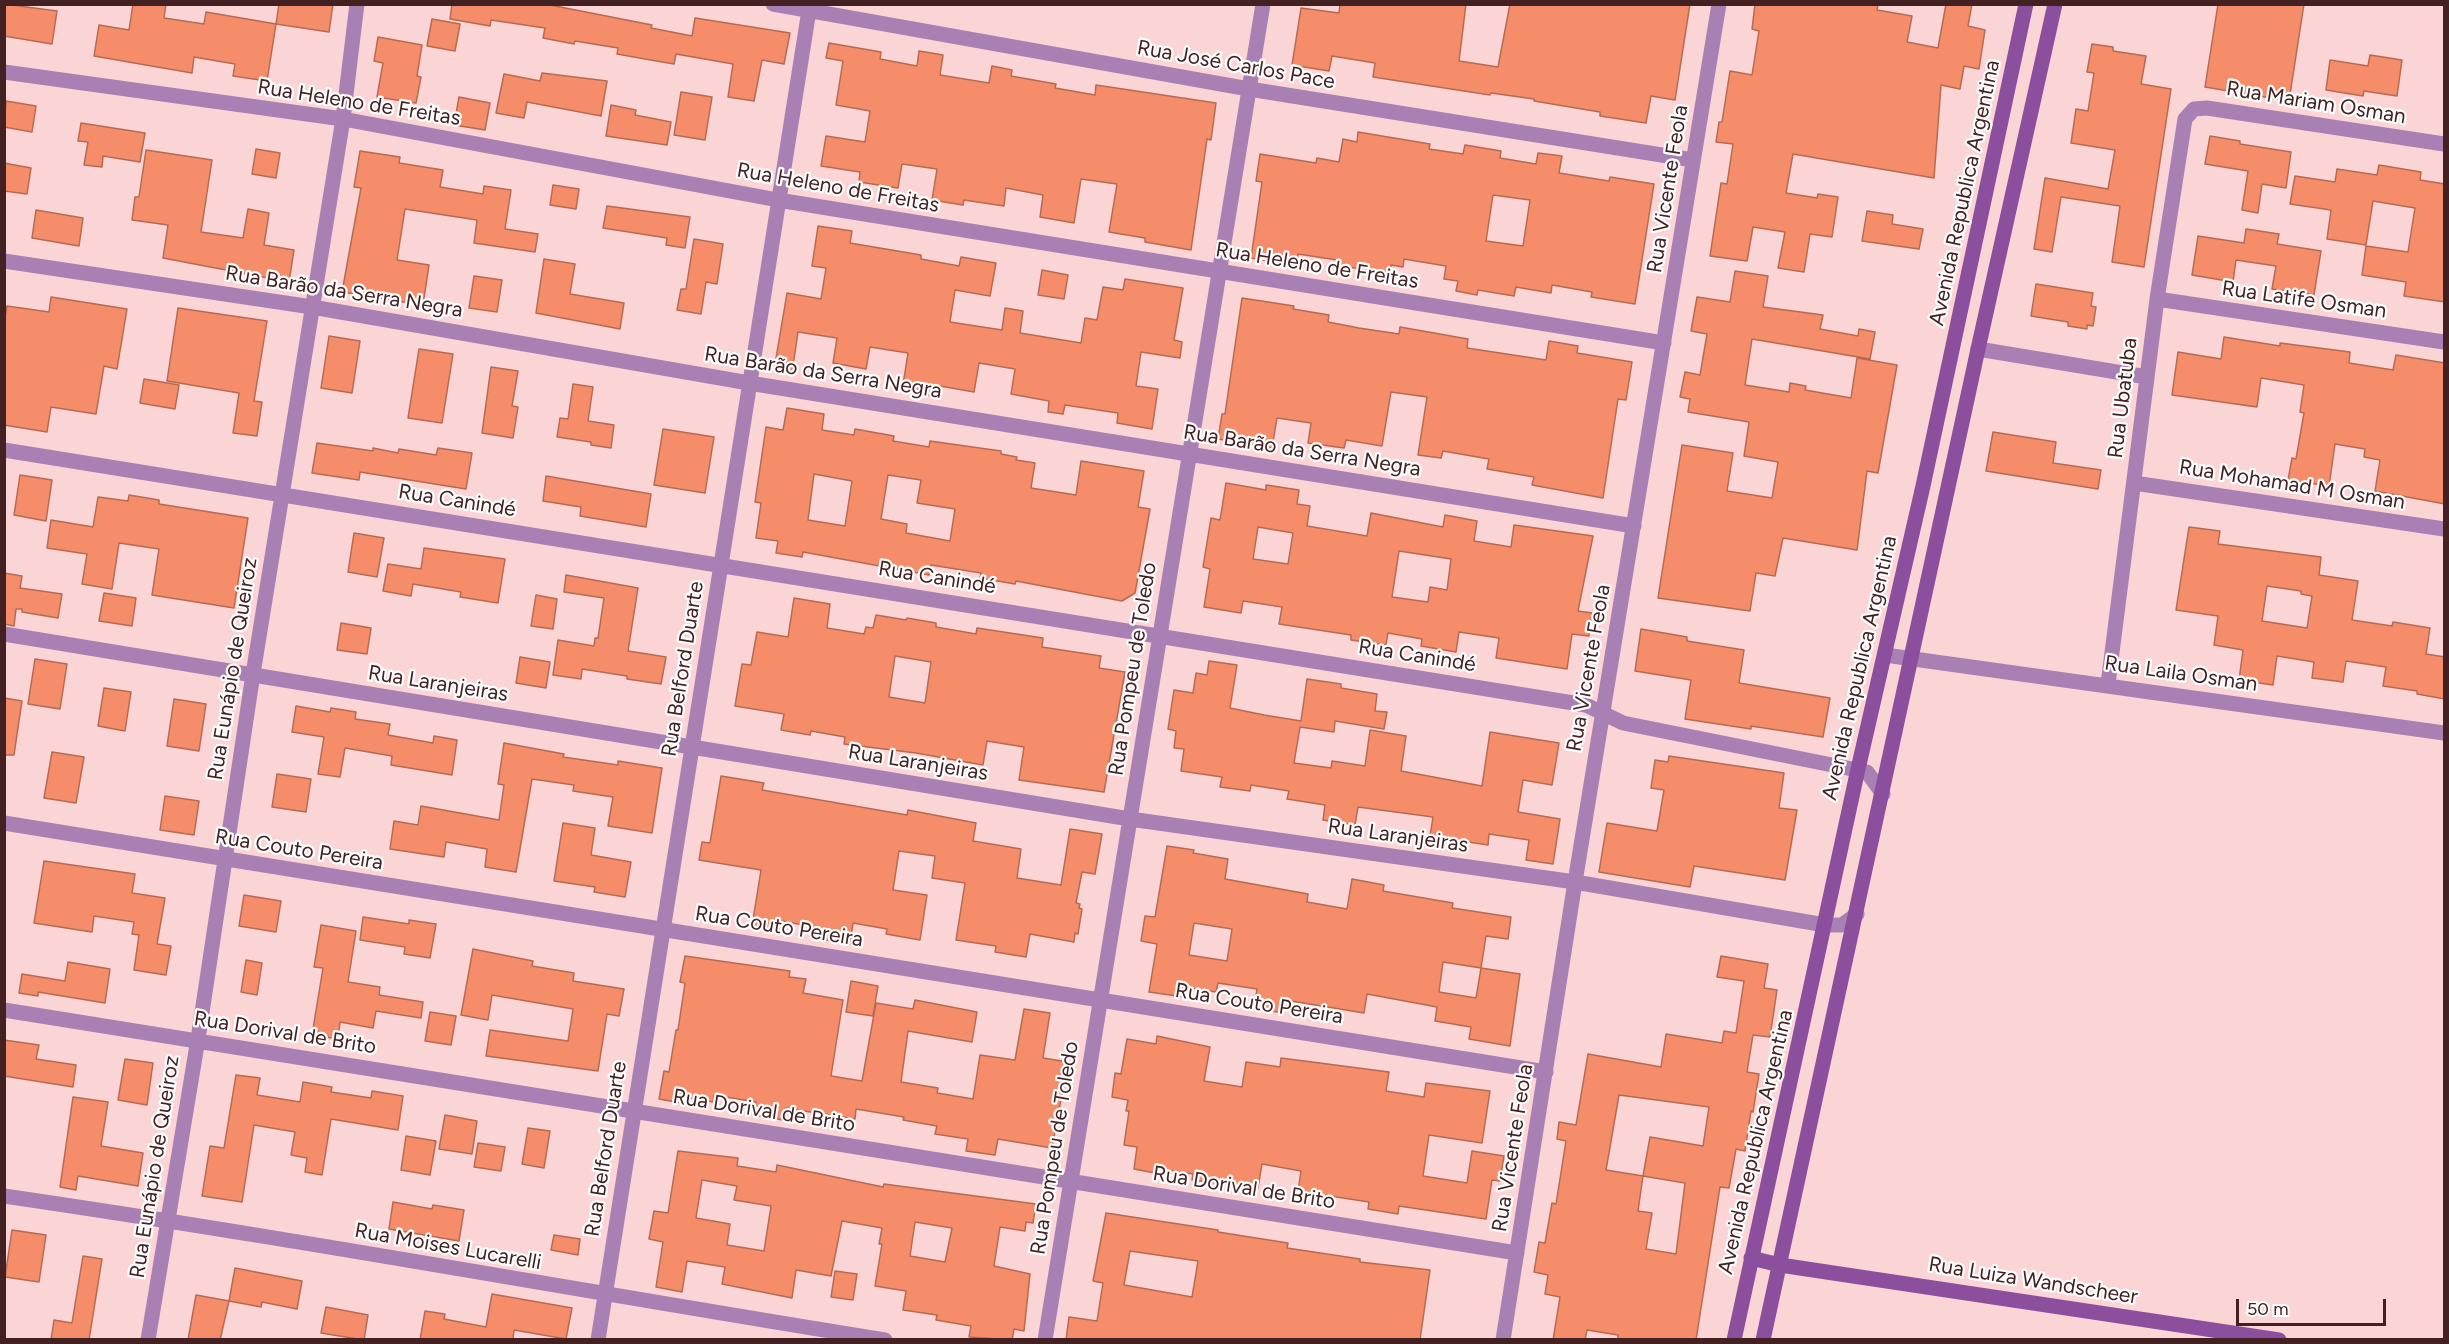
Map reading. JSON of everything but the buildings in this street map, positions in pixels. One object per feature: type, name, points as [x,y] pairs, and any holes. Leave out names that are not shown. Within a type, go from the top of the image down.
[{"type":"main road","name":"Avenida Republica Argentina","points":[[1734,1340],[1826,925],[1858,769],[1886,655],[2025,4]]},
{"type":"main road","points":[[1764,1340],[1978,349],[2055,4]]},
{"type":"main road","name":"Rua Luiza Wandscheer","points":[[1751,1258],[2278,1340]]},
{"type":"street","name":"Rua Eunápio de Queiroz","points":[[148,1340],[198,1039],[253,674],[344,119],[357,4]]},
{"type":"street","name":"Rua José Carlos Pace","points":[[773,4],[809,7],[1249,89],[1693,160]]},
{"type":"street","name":"Rua Pompeu de Toledo","points":[[1045,1340],[1263,4]]},
{"type":"street","name":"Rua Vicente Feola","points":[[1503,1340],[1575,882],[1719,4]]},
{"type":"street","name":"Rua Belford Duarte","points":[[597,1340],[809,7]]},
{"type":"street","name":"Rua Heleno de Freitas","points":[[4,72],[344,119],[778,200],[1664,343]]},
{"type":"street","name":"Rua Mariam Osman","points":[[2186,119],[2194,109],[2207,108],[2445,144]]},
{"type":"street","name":"Rua Ubatuba","points":[[2108,684],[2157,299],[2186,119]]},
{"type":"street","name":"Rua Barão da Serra Negra","points":[[4,261],[312,307],[749,383],[1634,526]]},
{"type":"street","name":"Rua Latife Osman","points":[[2157,299],[2445,342]]},
{"type":"street","points":[[1978,349],[2147,377]]},
{"type":"street","name":"Rua Canindé","points":[[4,450],[1586,705],[1623,723],[1858,769]]},
{"type":"street","name":"Rua Mohamad M Osman","points":[[2134,483],[2445,529]]},
{"type":"street","name":"Rua Laranjeiras","points":[[4,634],[1130,819],[1575,882],[1826,925]]},
{"type":"street","name":"Rua Laila Osman","points":[[1886,655],[2108,684],[2445,733]]},
{"type":"street","points":[[1858,769],[1871,775],[1883,794]]},
{"type":"street","name":"Rua Couto Pereira","points":[[4,823],[1546,1072]]},
{"type":"street","points":[[1826,925],[1842,925],[1857,914]]},
{"type":"street","name":"Rua Dorival de Brito","points":[[4,1010],[198,1039],[634,1112],[1517,1252]]},
{"type":"street","name":"Rua Moises Lucarelli","points":[[4,1196],[168,1220],[605,1295],[885,1340]]}]
